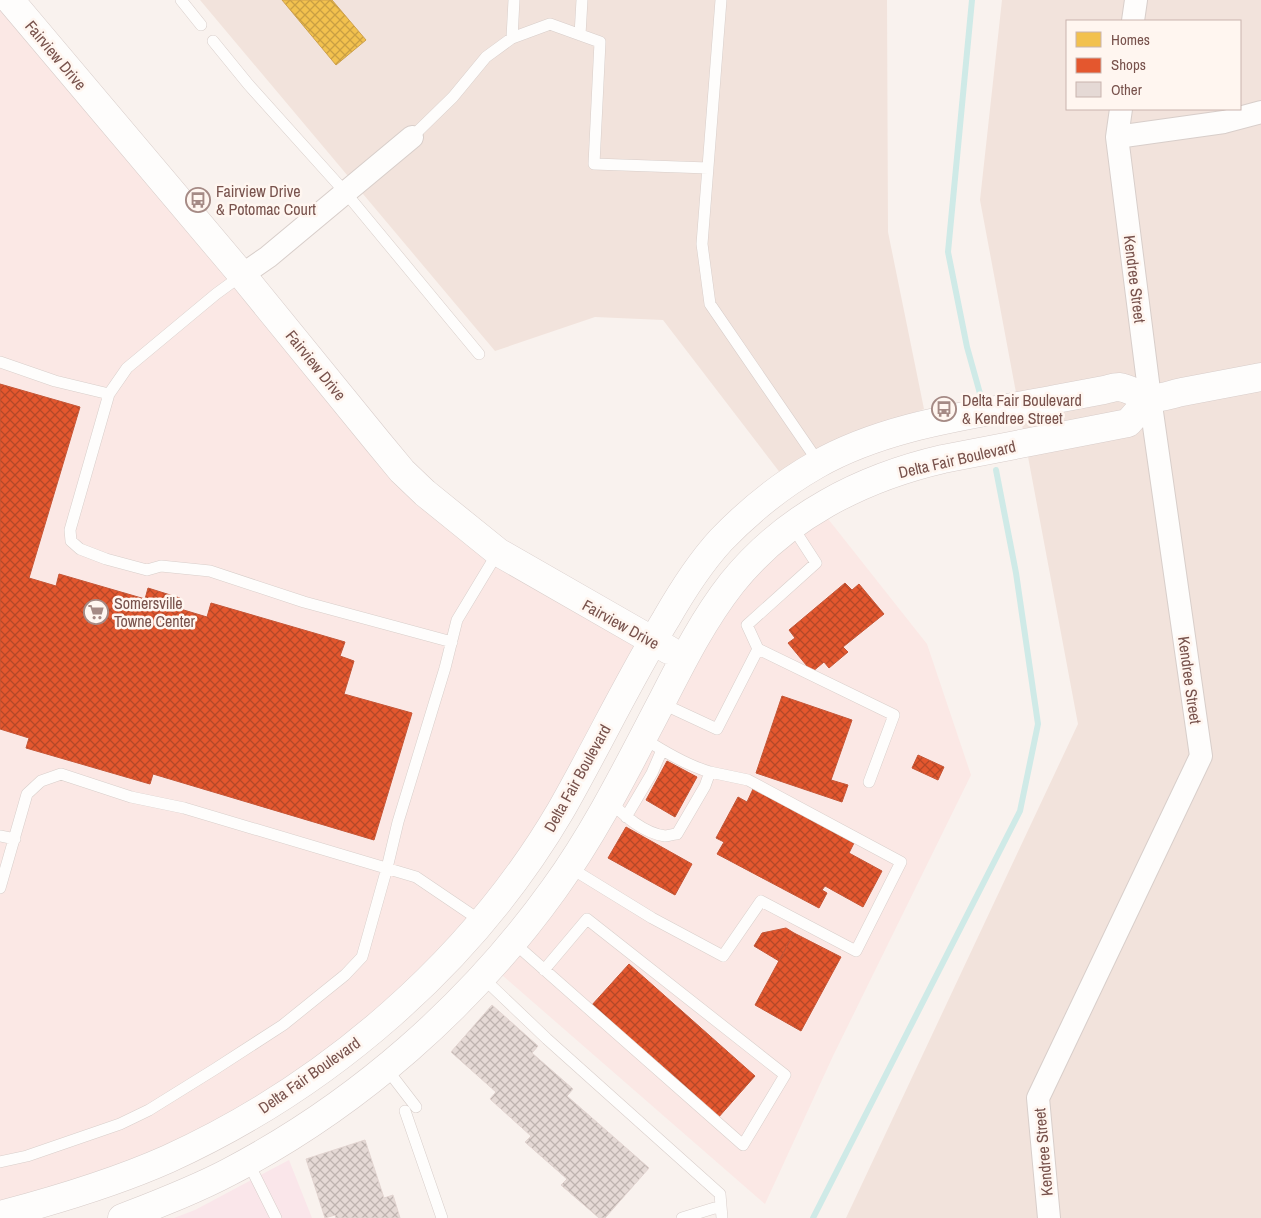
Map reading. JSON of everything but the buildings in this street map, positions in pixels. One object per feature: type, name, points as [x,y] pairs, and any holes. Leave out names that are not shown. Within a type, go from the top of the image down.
[{"type":"main road","name":"Fairview Drive","points":[[10,0],[242,275],[402,471],[446,512],[498,552],[684,658]]},
{"type":"main road","points":[[1150,398],[1261,377]]},
{"type":"main road","name":"Delta Fair Boulevard","points":[[0,1215],[81,1192],[165,1160],[221,1133],[274,1102],[334,1060],[381,1023],[449,958],[481,921],[527,862],[559,813],[652,641],[688,582],[720,541],[780,488],[819,463],[882,436],[946,420],[1120,387],[1150,398],[1128,423],[935,461],[878,478],[841,494],[792,526],[749,565],[733,582],[715,607],[684,658],[661,703],[652,744],[618,809],[569,867],[539,909],[482,977],[447,1013],[386,1068],[314,1121],[248,1162],[191,1190],[122,1218]]},
{"type":"street","points":[[1134,20],[1136,0]]},
{"type":"street","name":"Kendree Street","points":[[1049,1218],[1038,1098],[1201,756],[1150,398],[1117,137],[1121,110]]},
{"type":"street","points":[[1117,137],[1224,122],[1261,112]]},
{"type":"street","points":[[242,275],[268,257],[412,137]]},
{"type":"lane","points":[[181,0],[201,25]]},
{"type":"lane","points":[[512,38],[514,0]]},
{"type":"lane","points":[[580,35],[582,0]]},
{"type":"lane","points":[[721,0],[702,244],[710,304],[819,463]]},
{"type":"lane","points":[[412,137],[452,97],[486,57],[512,38],[550,24],[600,42],[594,164],[708,168]]},
{"type":"lane","points":[[214,41],[248,84],[344,192],[479,354]]},
{"type":"lane","points":[[242,275],[216,294],[127,368],[109,394],[70,530],[71,541],[80,549],[106,559],[147,570],[161,566],[210,571],[304,602],[452,642]]},
{"type":"lane","points":[[0,362],[55,381],[109,394]]},
{"type":"lane","points":[[792,526],[816,563],[747,625],[758,649],[894,715],[869,782]]},
{"type":"lane","points":[[0,1162],[36,1154],[120,1124],[149,1110],[215,1070],[283,1025],[345,975],[362,957],[398,822],[457,620],[498,552]]},
{"type":"lane","points":[[661,703],[717,729],[758,649]]},
{"type":"lane","points":[[569,867],[652,918],[723,956],[761,901],[856,951],[900,862],[748,780],[701,769],[652,744]]},
{"type":"lane","points":[[618,809],[650,831],[665,836],[677,834],[705,786],[710,772]]},
{"type":"lane","points":[[0,888],[27,794],[41,780],[61,774],[131,797],[184,808],[416,877],[481,921]]},
{"type":"lane","points":[[0,836],[15,839]]},
{"type":"lane","points":[[512,942],[743,1146],[785,1075],[587,919],[544,970]]},
{"type":"lane","points":[[482,977],[720,1194],[722,1218]]},
{"type":"lane","points":[[386,1068],[410,1109],[442,1218]]},
{"type":"lane","points":[[248,1162],[276,1218]]},
{"type":"lane","points":[[682,1218],[721,1206]]},
{"type":"shaded area","points":[[0,0],[402,471],[652,641],[492,909],[274,1102],[0,1215]]},
{"type":"shaded area","points":[[200,0],[887,0],[888,232],[924,409],[840,439],[781,474],[663,320],[595,317],[495,351]]},
{"type":"shaded area","points":[[1002,0],[1261,0],[1261,1218],[846,1218],[1078,724],[980,200]]},
{"type":"shaded area","points":[[825,515],[927,644],[971,775],[833,1056],[765,1204],[495,969],[744,581]]},
{"type":"shaded area","points":[[289,1160],[312,1218],[174,1218],[195,1210]]},
{"type":"waterway","points":[[972,0],[948,252],[967,347],[981,397]]},
{"type":"waterway","points":[[813,1218],[1020,811],[1038,724],[1016,573],[996,470]]},
{"type":"place","name":"Fairview Drive & Potomac Court","points":[[198,200]]},
{"type":"place","name":"Delta Fair Boulevard & Kendree Street","points":[[944,409]]},
{"type":"place","name":"Somersville Towne Center","points":[[96,612]]}]
